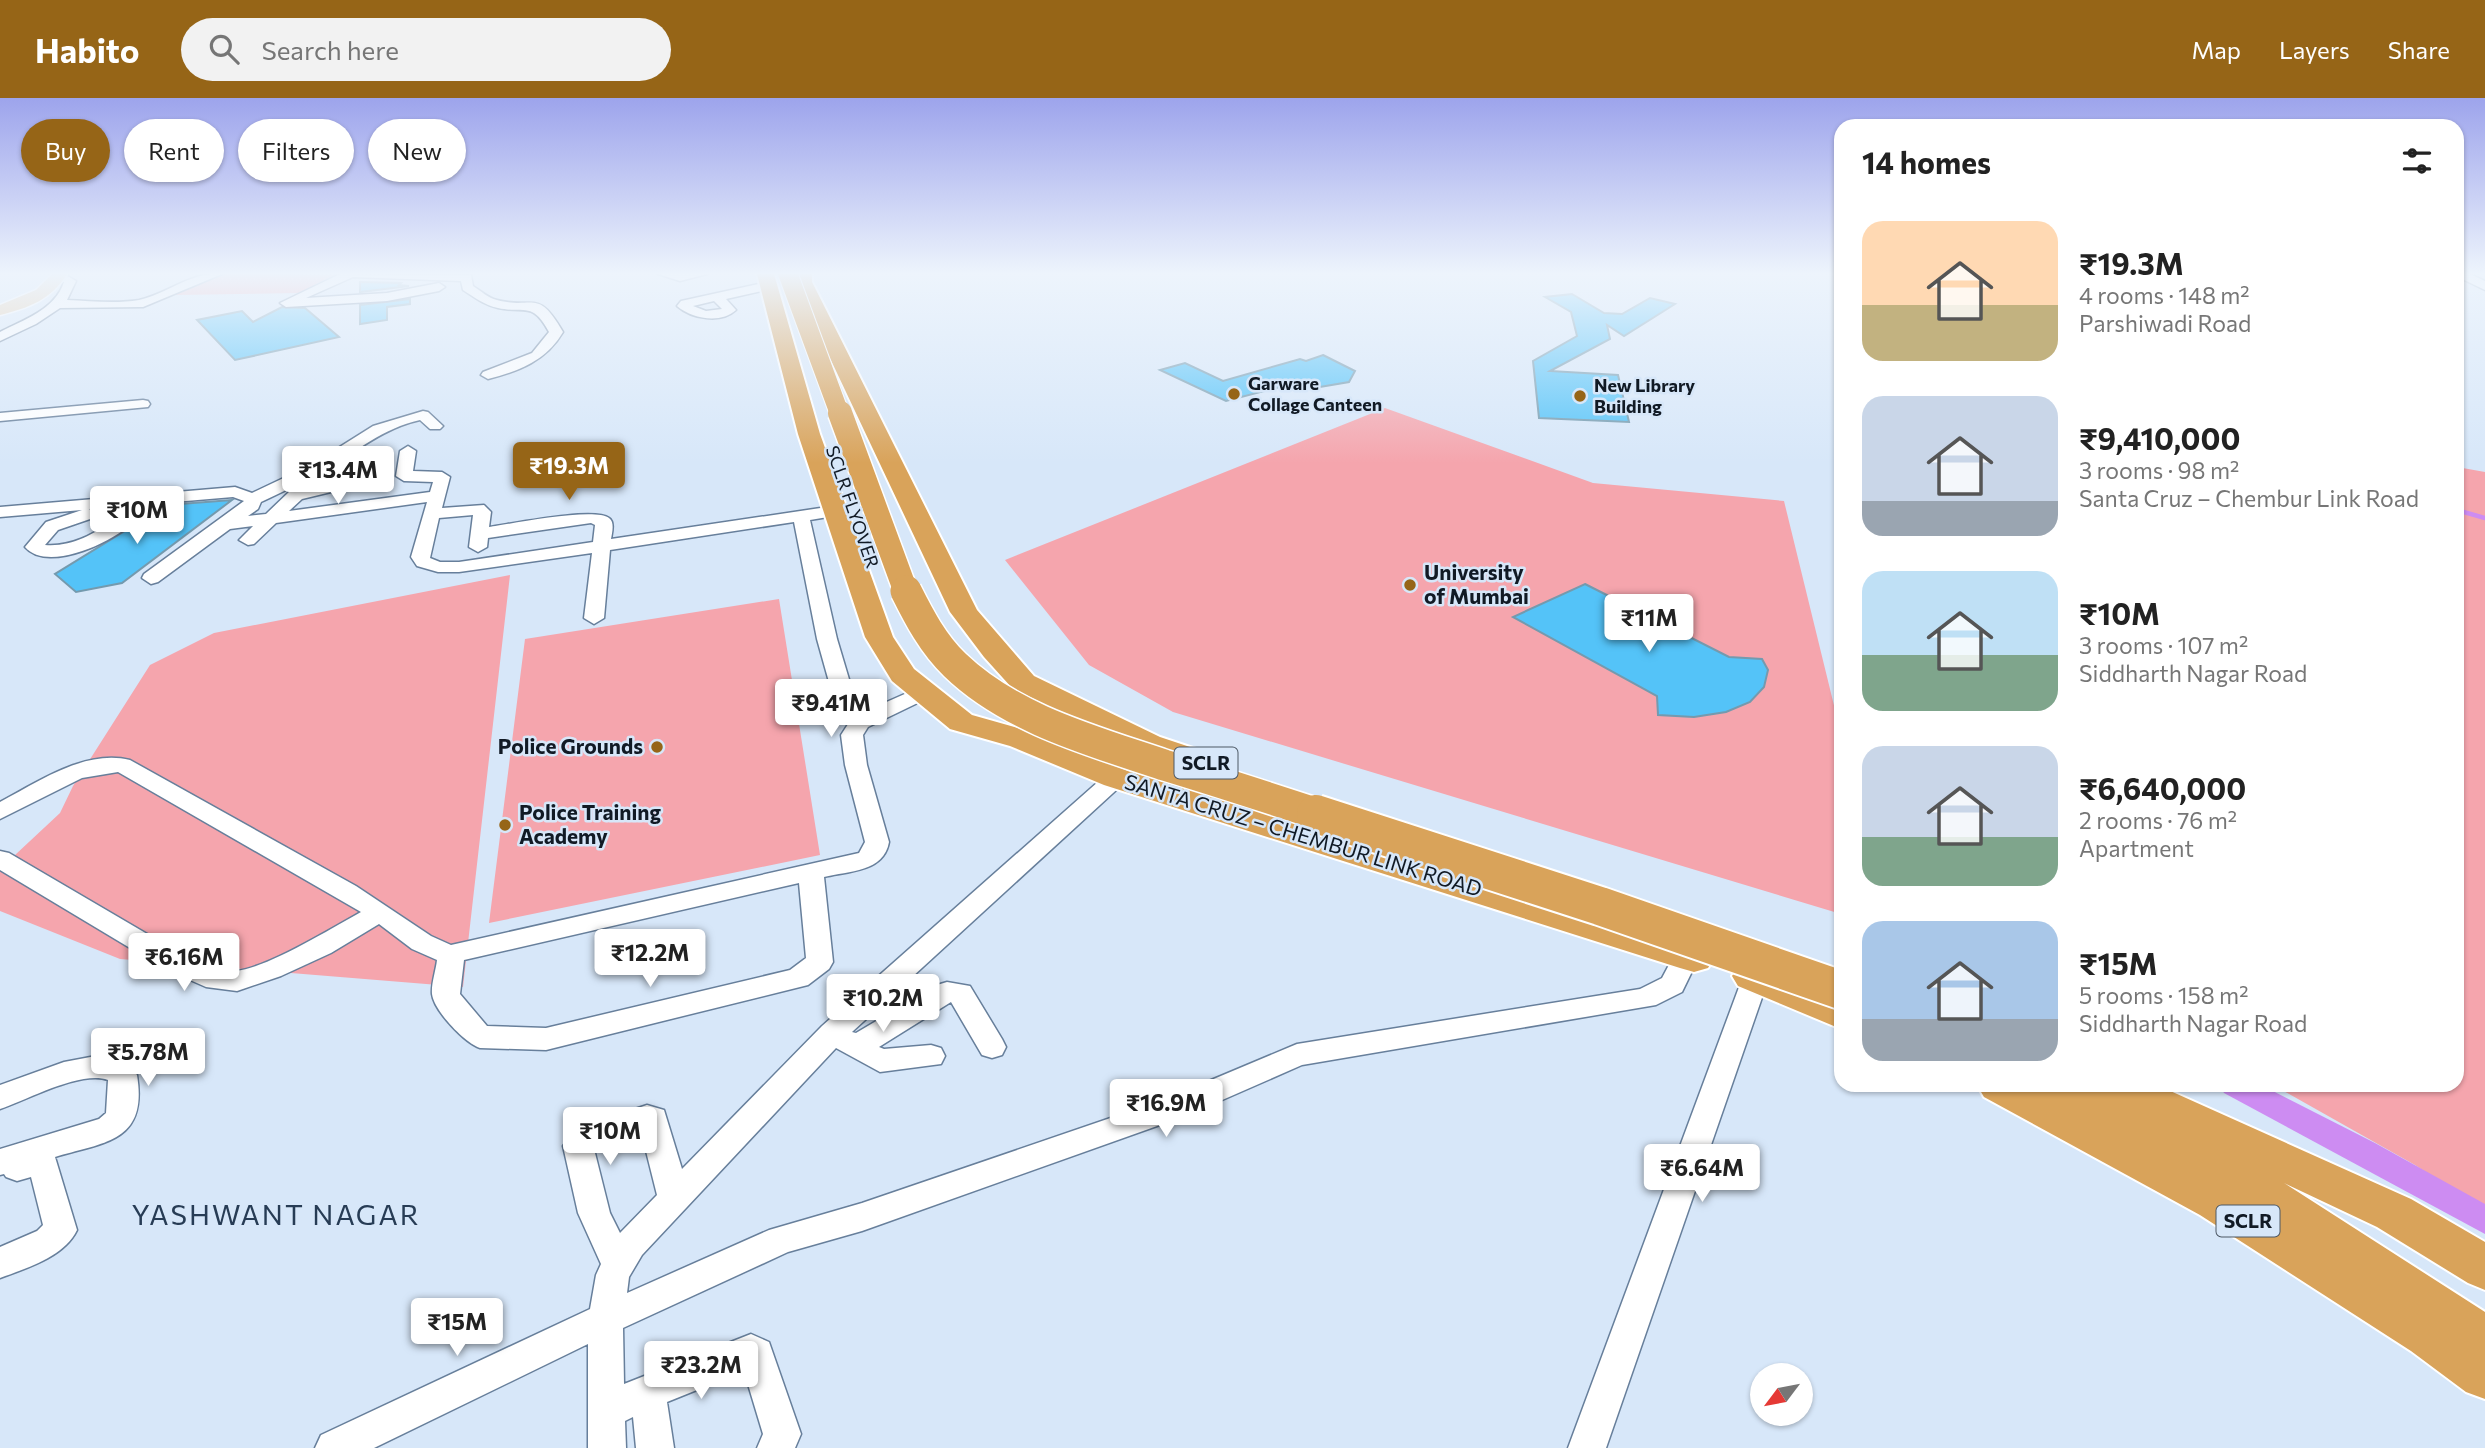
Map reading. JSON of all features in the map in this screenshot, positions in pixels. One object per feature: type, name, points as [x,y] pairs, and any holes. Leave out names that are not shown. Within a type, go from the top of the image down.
[{"type":"highway","name":"SANTA CRUZ – CHEMBUR LINK ROAD","points":[[787,337],[809,434],[878,637],[903,675],[961,722],[1021,739],[1116,778],[1687,955],[1762,961],[1834,971]]},
{"type":"highway","name":"SCLR FLYOVER","points":[[794,337],[883,597],[913,651],[933,674],[964,699],[993,715],[1021,739]]},
{"type":"highway","points":[[798,337],[906,592],[936,645],[985,690],[1021,710],[1092,741],[1600,906],[1834,988]]},
{"type":"highway","name":"SANTA CRUZ – CHEMBUR LINK ROAD","points":[[829,337],[964,612],[994,651],[1023,682],[1149,744],[1762,961],[1834,1009]]},
{"type":"highway","points":[[809,434],[871,425]]},
{"type":"highway","name":"SCLR","points":[[2013,1092],[2217,1201],[2429,1334],[2485,1374]]},
{"type":"highway","points":[[2073,1092],[2256,1191],[2485,1340]]},
{"type":"highway","points":[[2130,1092],[2394,1213],[2485,1268]]},
{"type":"street","points":[[488,375],[535,359],[550,345],[554,337]]},
{"type":"street","points":[[0,417],[144,404]]},
{"type":"street","points":[[0,512],[235,492],[253,499],[319,467],[366,434],[382,427],[402,419],[424,415],[435,426]]},
{"type":"street","points":[[408,451],[404,476],[442,477],[420,557],[423,562],[438,567],[476,565],[834,511]]},
{"type":"street","points":[[248,540],[296,495],[346,484],[357,457]]},
{"type":"street","points":[[228,524],[273,518],[330,518],[437,495]]},
{"type":"street","points":[[151,578],[228,524],[252,505],[253,499]]},
{"type":"street","points":[[111,516],[131,501]]},
{"type":"street","points":[[432,514],[478,509],[482,512],[476,565]]},
{"type":"street","points":[[801,516],[827,639],[841,689],[864,706],[883,711]]},
{"type":"street","points":[[479,534],[592,518],[604,522],[594,618]]},
{"type":"street","points":[[0,812],[81,771],[103,764],[122,765],[380,912],[421,944],[435,952],[451,954],[811,874],[867,859],[875,852],[877,842],[856,765],[852,735],[860,723],[923,693]]},
{"type":"street","points":[[607,1448],[606,1319],[613,1275],[630,1245],[674,1197],[844,1041],[1116,778]]},
{"type":"street","points":[[0,859],[174,962],[206,976],[227,980],[237,981],[271,969],[322,946],[380,912]]},
{"type":"street","points":[[451,954],[446,995],[462,1019],[480,1037],[546,1039],[798,978],[820,962],[811,874]]},
{"type":"street","points":[[334,1448],[606,1319],[781,1240],[862,1217],[1177,1107],[1297,1055],[1646,998],[1672,985],[1687,955]]},
{"type":"street","points":[[1587,1448],[1762,961]]},
{"type":"street","points":[[844,1041],[947,992],[955,992],[960,993],[992,1047]]},
{"type":"street","points":[[844,1041],[880,1061],[931,1056]]},
{"type":"street","points":[[0,1097],[83,1068],[106,1065],[118,1069],[122,1075],[122,1117],[117,1123],[109,1128],[0,1163]]},
{"type":"street","points":[[618,1266],[594,1213],[578,1146],[586,1138],[647,1117],[653,1119],[674,1197]]},
{"type":"street","points":[[0,1172],[40,1162],[61,1230],[49,1241],[0,1263]]},
{"type":"street","points":[[607,1411],[751,1351],[756,1354],[782,1434],[776,1448]]},
{"type":"street","points":[[648,1392],[655,1448]]},
{"type":"shaded area","points":[[1385,408],[1593,483],[1784,501],[1834,705],[1834,912],[1173,712],[1089,665],[1005,560]]},
{"type":"shaded area","points":[[2464,468],[2485,472],[2485,1211],[2415,1165],[2285,1092],[2464,1092]]},
{"type":"shaded area","points":[[510,575],[463,987],[120,959],[0,911],[0,869],[60,813],[73,786],[150,665],[214,633]]},
{"type":"shaded area","name":"Police Grounds","points":[[779,599],[820,855],[489,923],[525,639]]},
{"type":"building","points":[[213,337],[339,337],[235,360]]},
{"type":"building","name":"New Library Building","points":[[1575,337],[1610,337],[1550,371],[1618,375],[1629,422],[1539,418],[1533,361]]},
{"type":"building","points":[[1323,355],[1355,371],[1349,382],[1314,388],[1295,383],[1226,401],[1160,370],[1185,363],[1223,381]]},
{"type":"building","points":[[232,500],[122,583],[76,592],[55,574],[167,505]]},
{"type":"building","points":[[1585,584],[1729,657],[1762,659],[1768,670],[1764,687],[1750,702],[1726,712],[1694,717],[1658,715],[1657,696],[1513,617]]},
{"type":"waterway","points":[[2464,512],[2485,518]]},
{"type":"waterway","points":[[2248,1092],[2364,1152],[2485,1220]]},
{"type":"place","name":"Garware Collage Canteen","points":[[1234,394]]},
{"type":"place","name":"New Library Building","points":[[1580,396]]},
{"type":"place","name":"University of Mumbai","points":[[1410,585]]},
{"type":"place","name":"Police Grounds","points":[[657,747]]},
{"type":"place","name":"Police Training Academy","points":[[505,825]]},
{"type":"district","name":"YASHWANT NAGAR","points":[[276,1215]]}]
